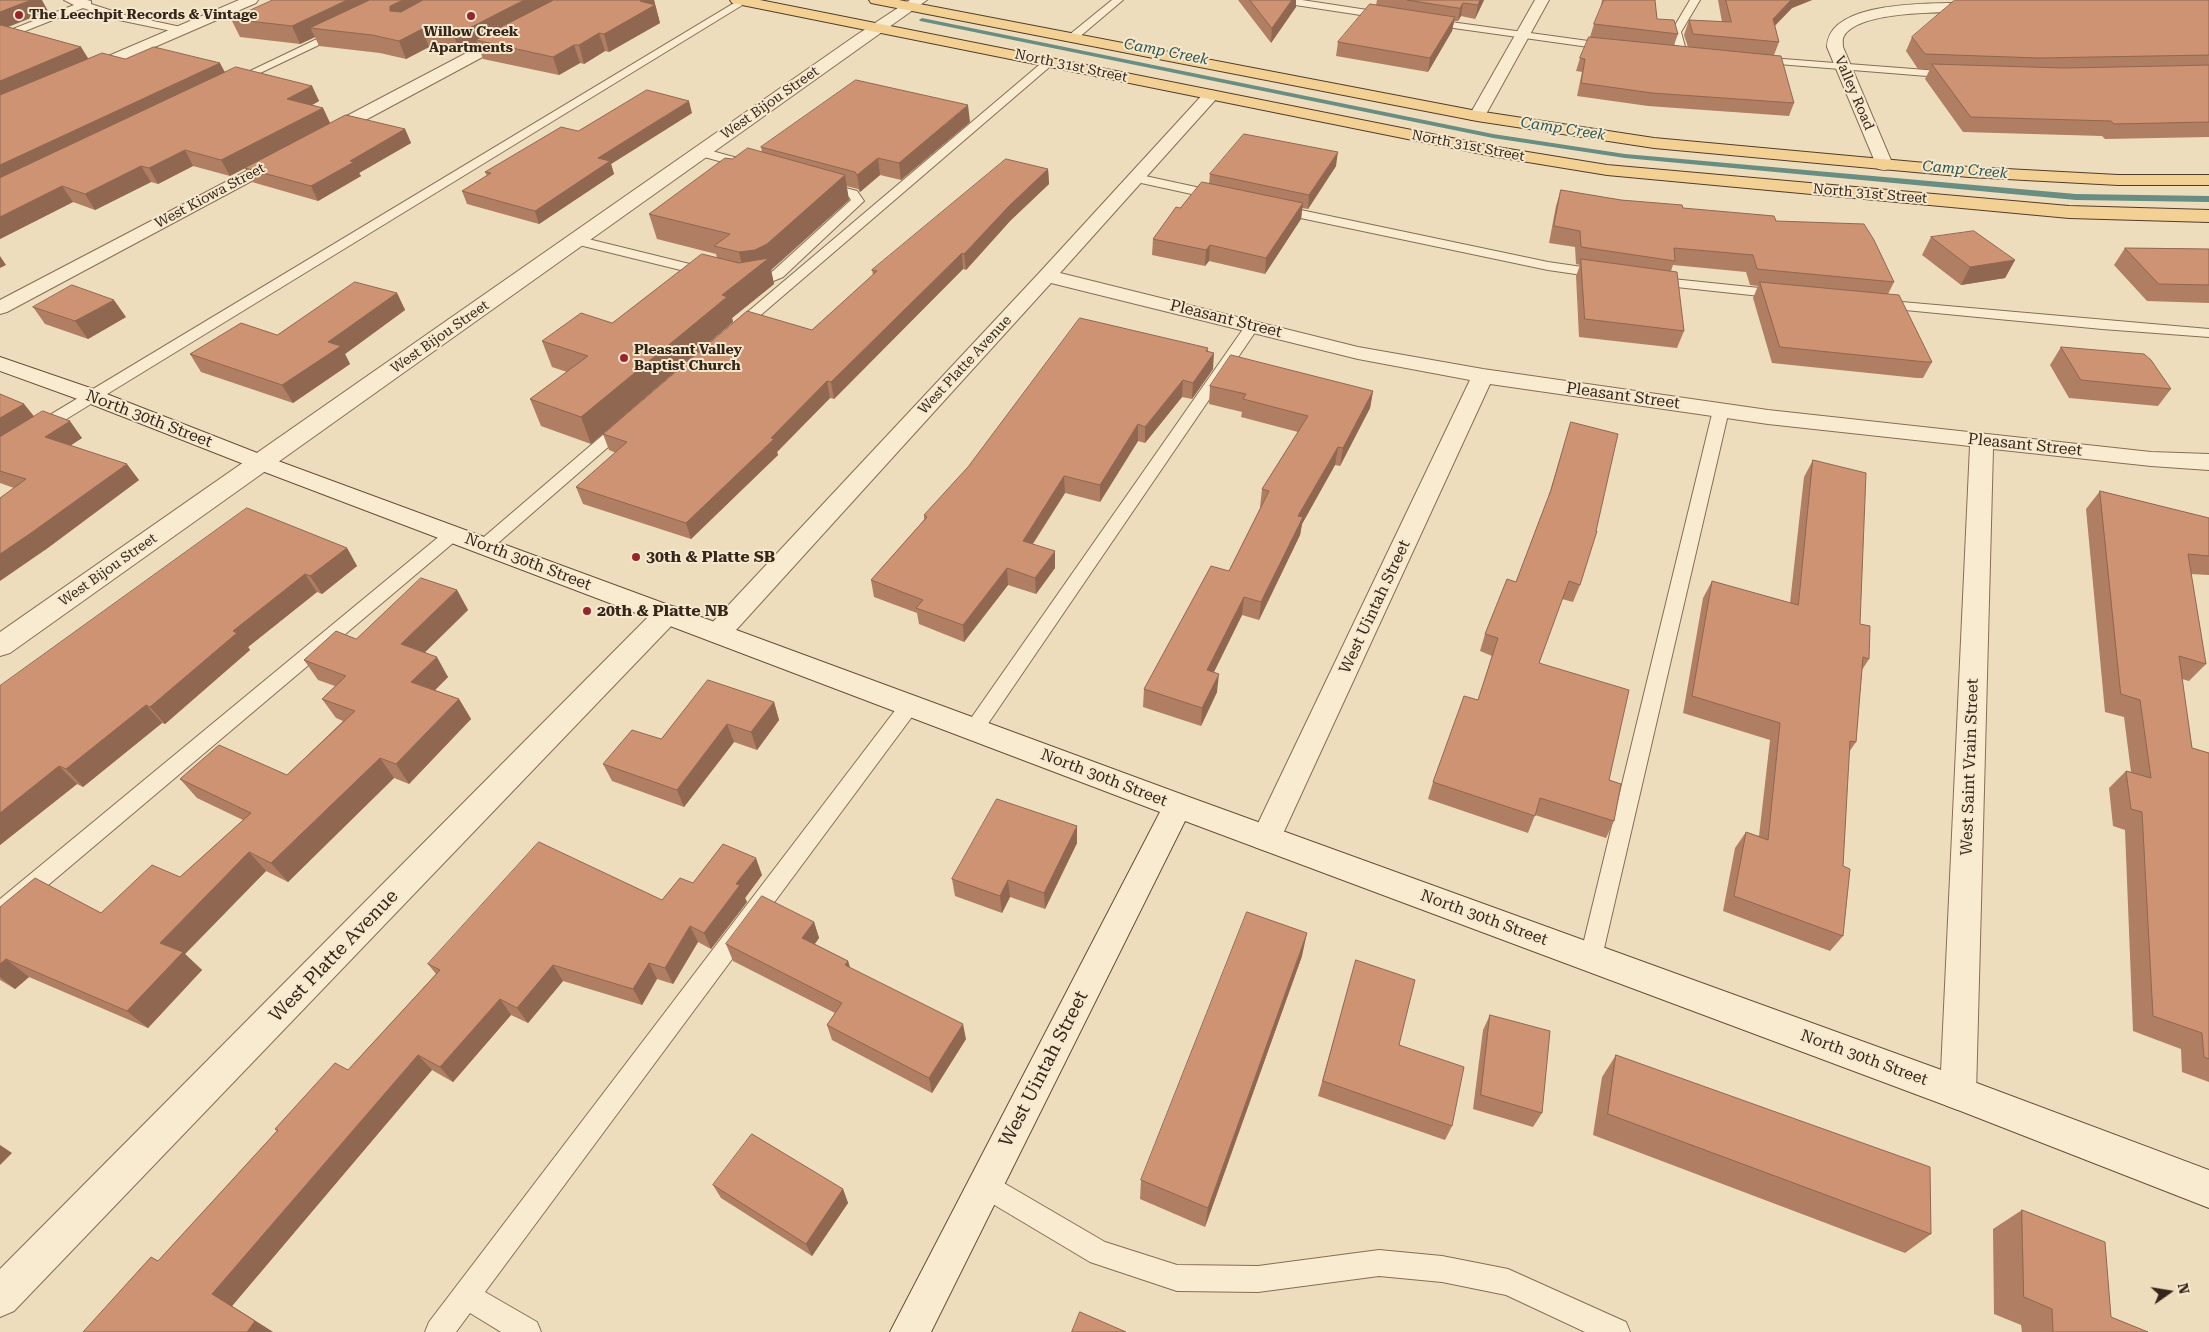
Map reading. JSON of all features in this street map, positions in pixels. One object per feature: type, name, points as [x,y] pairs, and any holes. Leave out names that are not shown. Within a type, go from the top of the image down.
[{"type":"main road","name":"North 31st Street","points":[[876,0],[916,3],[1073,37],[1477,116],[1654,143],[1884,165],[2118,180],[2209,180]]},
{"type":"main road","name":"North 31st Street","points":[[741,1],[878,26],[1497,152],[1606,170],[2069,212],[2209,216]]},
{"type":"street","points":[[72,77],[251,0]]},
{"type":"street","points":[[315,140],[578,0]]},
{"type":"street","points":[[1477,116],[1542,0]]},
{"type":"street","name":"West Bijou Street","points":[[0,646],[262,463],[878,26],[916,3]]},
{"type":"street","name":"Valley Road","points":[[1884,165],[1835,47],[1836,35],[1844,26],[1857,19],[1896,11],[2001,8]]},
{"type":"street","name":"West Platte Avenue","points":[[718,633],[1047,276],[1210,95]]},
{"type":"street","name":"West Kiowa Street","points":[[0,308],[298,149]]},
{"type":"street","name":"Pleasant Street","points":[[1047,276],[1253,325],[1358,353],[1483,376],[1721,410],[2151,459],[2209,462]]},
{"type":"street","name":"North 30th Street","points":[[0,364],[91,396],[262,463],[1178,806],[1958,1093],[2209,1189]]},
{"type":"street","name":"West Uintah Street","points":[[1266,838],[1483,376]]},
{"type":"street","name":"West Saint Vrain Street","points":[[1958,1093],[1982,440]]},
{"type":"street","name":"West Platte Avenue","points":[[0,1297],[667,614]]},
{"type":"street","name":"West Uintah Street","points":[[910,1332],[1178,806]]},
{"type":"lane","points":[[69,0],[123,18],[181,30]]},
{"type":"lane","points":[[0,38],[95,0]]},
{"type":"lane","points":[[1073,37],[1118,0]]},
{"type":"lane","points":[[1282,0],[1372,10],[1399,18]]},
{"type":"lane","points":[[1682,54],[1676,32],[1695,0]]},
{"type":"lane","points":[[0,452],[741,1]]},
{"type":"lane","points":[[1418,20],[1624,49]]},
{"type":"lane","points":[[216,90],[351,26]]},
{"type":"lane","points":[[1748,60],[1967,76]]},
{"type":"lane","points":[[723,340],[1049,62]]},
{"type":"lane","points":[[701,152],[758,168]]},
{"type":"lane","points":[[1136,178],[1228,198]]},
{"type":"lane","points":[[736,280],[745,283],[764,281],[778,274],[858,202],[853,194],[815,184]]},
{"type":"lane","points":[[1265,207],[1548,266],[1616,276]]},
{"type":"lane","points":[[576,240],[718,276]]},
{"type":"lane","points":[[1635,279],[1788,295]]},
{"type":"lane","points":[[1865,302],[2102,325],[2209,333]]},
{"type":"lane","points":[[974,729],[1253,325]]},
{"type":"lane","points":[[1591,957],[1721,410]]},
{"type":"lane","points":[[484,546],[633,418]]},
{"type":"lane","points":[[0,912],[453,534]]},
{"type":"lane","points":[[439,1332],[910,705]]},
{"type":"lane","points":[[985,1185],[1100,1253],[1177,1278],[1258,1279],[1378,1262],[1442,1269],[1508,1282],[1616,1332]]},
{"type":"lane","points":[[466,1296],[527,1332]]},
{"type":"building","points":[[0,0],[31,0],[0,12]]},
{"type":"building","points":[[273,0],[347,0],[292,26],[231,19]]},
{"type":"building","points":[[370,0],[403,0],[390,6],[390,11],[401,12],[423,0],[524,0],[454,36],[422,29],[399,41],[372,35],[310,28]]},
{"type":"building","points":[[554,0],[643,0],[640,1],[655,5],[604,34],[599,33],[553,57],[476,40]]},
{"type":"building","points":[[1250,0],[1292,0],[1272,28]]},
{"type":"building","points":[[1407,0],[1480,0],[1478,5],[1463,3],[1460,8]]},
{"type":"building","points":[[1604,0],[1655,0],[1657,19],[1674,20],[1678,34],[1594,24]]},
{"type":"building","points":[[1726,0],[1791,0],[1773,19],[1779,42],[1693,34],[1689,20],[1731,22]]},
{"type":"building","points":[[1955,0],[2209,0],[2209,55],[2038,58],[1925,54],[1912,37]]},
{"type":"building","points":[[1370,4],[1455,17],[1430,58],[1338,42]]},
{"type":"building","points":[[1,25],[81,47],[0,81]]},
{"type":"building","points":[[1589,37],[1781,56],[1794,103],[1652,93],[1581,83],[1585,59],[1580,58]]},
{"type":"building","points":[[154,47],[220,63],[0,165],[0,95],[102,53],[125,59]]},
{"type":"building","points":[[1932,64],[2063,68],[2209,65],[2209,122],[2114,124],[2111,121],[1971,117]]},
{"type":"building","points":[[236,67],[312,86],[287,99],[323,108],[221,160],[185,150],[149,168],[141,166],[85,194],[62,186],[0,217],[0,178]]},
{"type":"building","points":[[856,80],[968,105],[899,163],[878,158],[857,175],[855,172],[761,147]]},
{"type":"building","points":[[647,90],[689,101],[598,158],[610,161],[535,211],[462,191],[491,173],[485,172],[561,127],[578,131]]},
{"type":"building","points":[[346,115],[405,129],[350,161],[354,162],[311,186],[245,168]]},
{"type":"building","points":[[1244,134],[1338,152],[1309,195],[1210,174]]},
{"type":"building","points":[[748,148],[845,175],[767,244],[755,250],[739,252],[714,246],[730,234],[649,214],[725,158],[732,159]]},
{"type":"building","points":[[1006,159],[1048,169],[1009,206],[964,254],[962,253],[831,382],[827,381],[771,438],[774,439],[686,523],[576,487],[627,442],[603,434],[747,311],[812,330],[877,271],[872,270]]},
{"type":"building","points":[[1202,182],[1303,203],[1266,258],[1210,245],[1206,250],[1153,239],[1176,207],[1180,208]]},
{"type":"building","points":[[1561,190],[1621,200],[1682,205],[1683,208],[1774,216],[1776,221],[1864,224],[1874,240],[1894,282],[1757,269],[1753,255],[1674,248],[1675,261],[1581,247],[1580,231],[1554,226]]},
{"type":"building","points":[[1974,231],[2015,260],[1970,267],[1931,237]]},
{"type":"building","points":[[2125,248],[2209,249],[2209,285],[2159,284]]},
{"type":"building","points":[[702,254],[739,263],[769,258],[722,295],[727,297],[581,417],[530,399],[588,356],[542,341],[581,313],[612,323]]},
{"type":"building","points":[[1581,259],[1677,272],[1684,331],[1585,319]]},
{"type":"building","points":[[355,282],[397,293],[328,342],[341,346],[282,385],[190,354],[241,323],[277,335]]},
{"type":"building","points":[[1760,282],[1899,295],[1932,362],[1780,347]]},
{"type":"building","points":[[72,285],[114,300],[75,321],[33,307]]},
{"type":"building","points":[[1080,318],[1208,348],[1206,351],[1214,353],[1193,383],[1183,380],[1145,427],[1138,424],[1100,485],[1064,476],[1023,541],[1055,551],[1035,578],[1007,568],[963,625],[916,608],[923,600],[871,580],[927,517],[924,515],[968,467]]},
{"type":"building","points":[[2061,347],[2144,354],[2151,360],[2171,389],[2081,380]]},
{"type":"building","points":[[1231,355],[1373,391],[1343,448],[1338,447],[1298,516],[1303,517],[1261,602],[1244,597],[1207,670],[1219,674],[1202,708],[1144,689],[1211,566],[1229,571],[1269,491],[1262,489],[1308,416],[1243,399],[1246,394],[1210,386]]},
{"type":"building","points":[[0,394],[24,404],[0,418]]},
{"type":"building","points":[[43,411],[70,421],[45,437],[127,464],[0,554],[0,498],[26,479],[0,471],[0,437]]},
{"type":"building","points":[[1571,422],[1618,434],[1597,531],[1580,585],[1569,581],[1539,663],[1629,690],[1609,780],[1621,784],[1614,821],[1540,798],[1535,816],[1433,782],[1464,696],[1478,700],[1498,638],[1485,634],[1507,579],[1516,582],[1551,490]]},
{"type":"building","points":[[1813,460],[1866,473],[1860,624],[1870,626],[1869,659],[1863,657],[1856,742],[1850,741],[1843,866],[1850,869],[1843,936],[1734,896],[1746,832],[1768,840],[1780,723],[1692,696],[1712,581],[1798,605]]},
{"type":"building","points":[[2100,491],[2209,518],[2209,556],[2188,554],[2206,664],[2179,656],[2192,748],[2209,753],[2209,1059],[2204,1057],[2202,1033],[2153,1016],[2142,812],[2131,809],[2126,771],[2151,778],[2140,700],[2121,694]]},
{"type":"building","points":[[247,508],[347,548],[310,576],[305,574],[233,631],[237,633],[150,707],[146,705],[66,769],[59,766],[0,813],[0,686]]},
{"type":"building","points":[[421,578],[457,590],[401,644],[437,657],[411,682],[459,699],[396,764],[380,758],[271,863],[249,852],[160,943],[183,952],[127,1011],[6,959],[0,964],[0,907],[35,878],[101,913],[152,865],[180,877],[251,813],[180,779],[219,745],[287,775],[355,711],[322,699],[346,676],[304,660],[336,631],[356,639]]},
{"type":"building","points":[[708,680],[774,702],[751,732],[727,724],[677,790],[603,764],[632,730],[661,739]]},
{"type":"building","points":[[997,799],[1077,826],[1044,893],[1008,880],[1000,896],[952,879]]},
{"type":"building","points":[[539,842],[662,900],[680,878],[693,883],[723,844],[756,858],[736,884],[740,885],[704,933],[690,926],[665,968],[649,963],[633,989],[553,965],[517,1008],[500,999],[440,1067],[418,1055],[212,1294],[255,1321],[247,1332],[83,1332],[151,1257],[158,1261],[278,1130],[275,1129],[335,1063],[348,1070],[440,970],[428,964]]},
{"type":"building","points":[[762,896],[814,922],[802,938],[848,961],[845,965],[963,1024],[929,1078],[827,1025],[842,1003],[726,944]]},
{"type":"building","points":[[1247,912],[1307,933],[1208,1208],[1141,1180]]},
{"type":"building","points":[[1356,960],[1415,980],[1399,1045],[1464,1067],[1452,1126],[1323,1081]]},
{"type":"building","points":[[1490,1015],[1550,1031],[1542,1113],[1481,1095]]},
{"type":"building","points":[[1616,1055],[1930,1167],[1931,1234],[1608,1114]]},
{"type":"building","points":[[752,1134],[843,1189],[806,1244],[713,1185]]},
{"type":"building","points":[[2022,1210],[2105,1242],[2111,1317],[2148,1332],[2053,1332],[2052,1309],[2024,1297]]},
{"type":"building","points":[[1080,1312],[1126,1332],[1072,1332]]},
{"type":"waterway","name":"Camp Creek","points":[[922,20],[1493,136],[1625,156],[2076,197],[2209,199]]},
{"type":"place","name":"The Leechpit Records & Vintage","points":[[19,15]]},
{"type":"place","name":"Willow Creek Apartments","points":[[471,16]]},
{"type":"place","name":"Pleasant Valley Baptist Church","points":[[624,358]]},
{"type":"place","name":"30th & Platte SB","points":[[636,557]]},
{"type":"place","name":"20th & Platte NB","points":[[587,611]]}]
